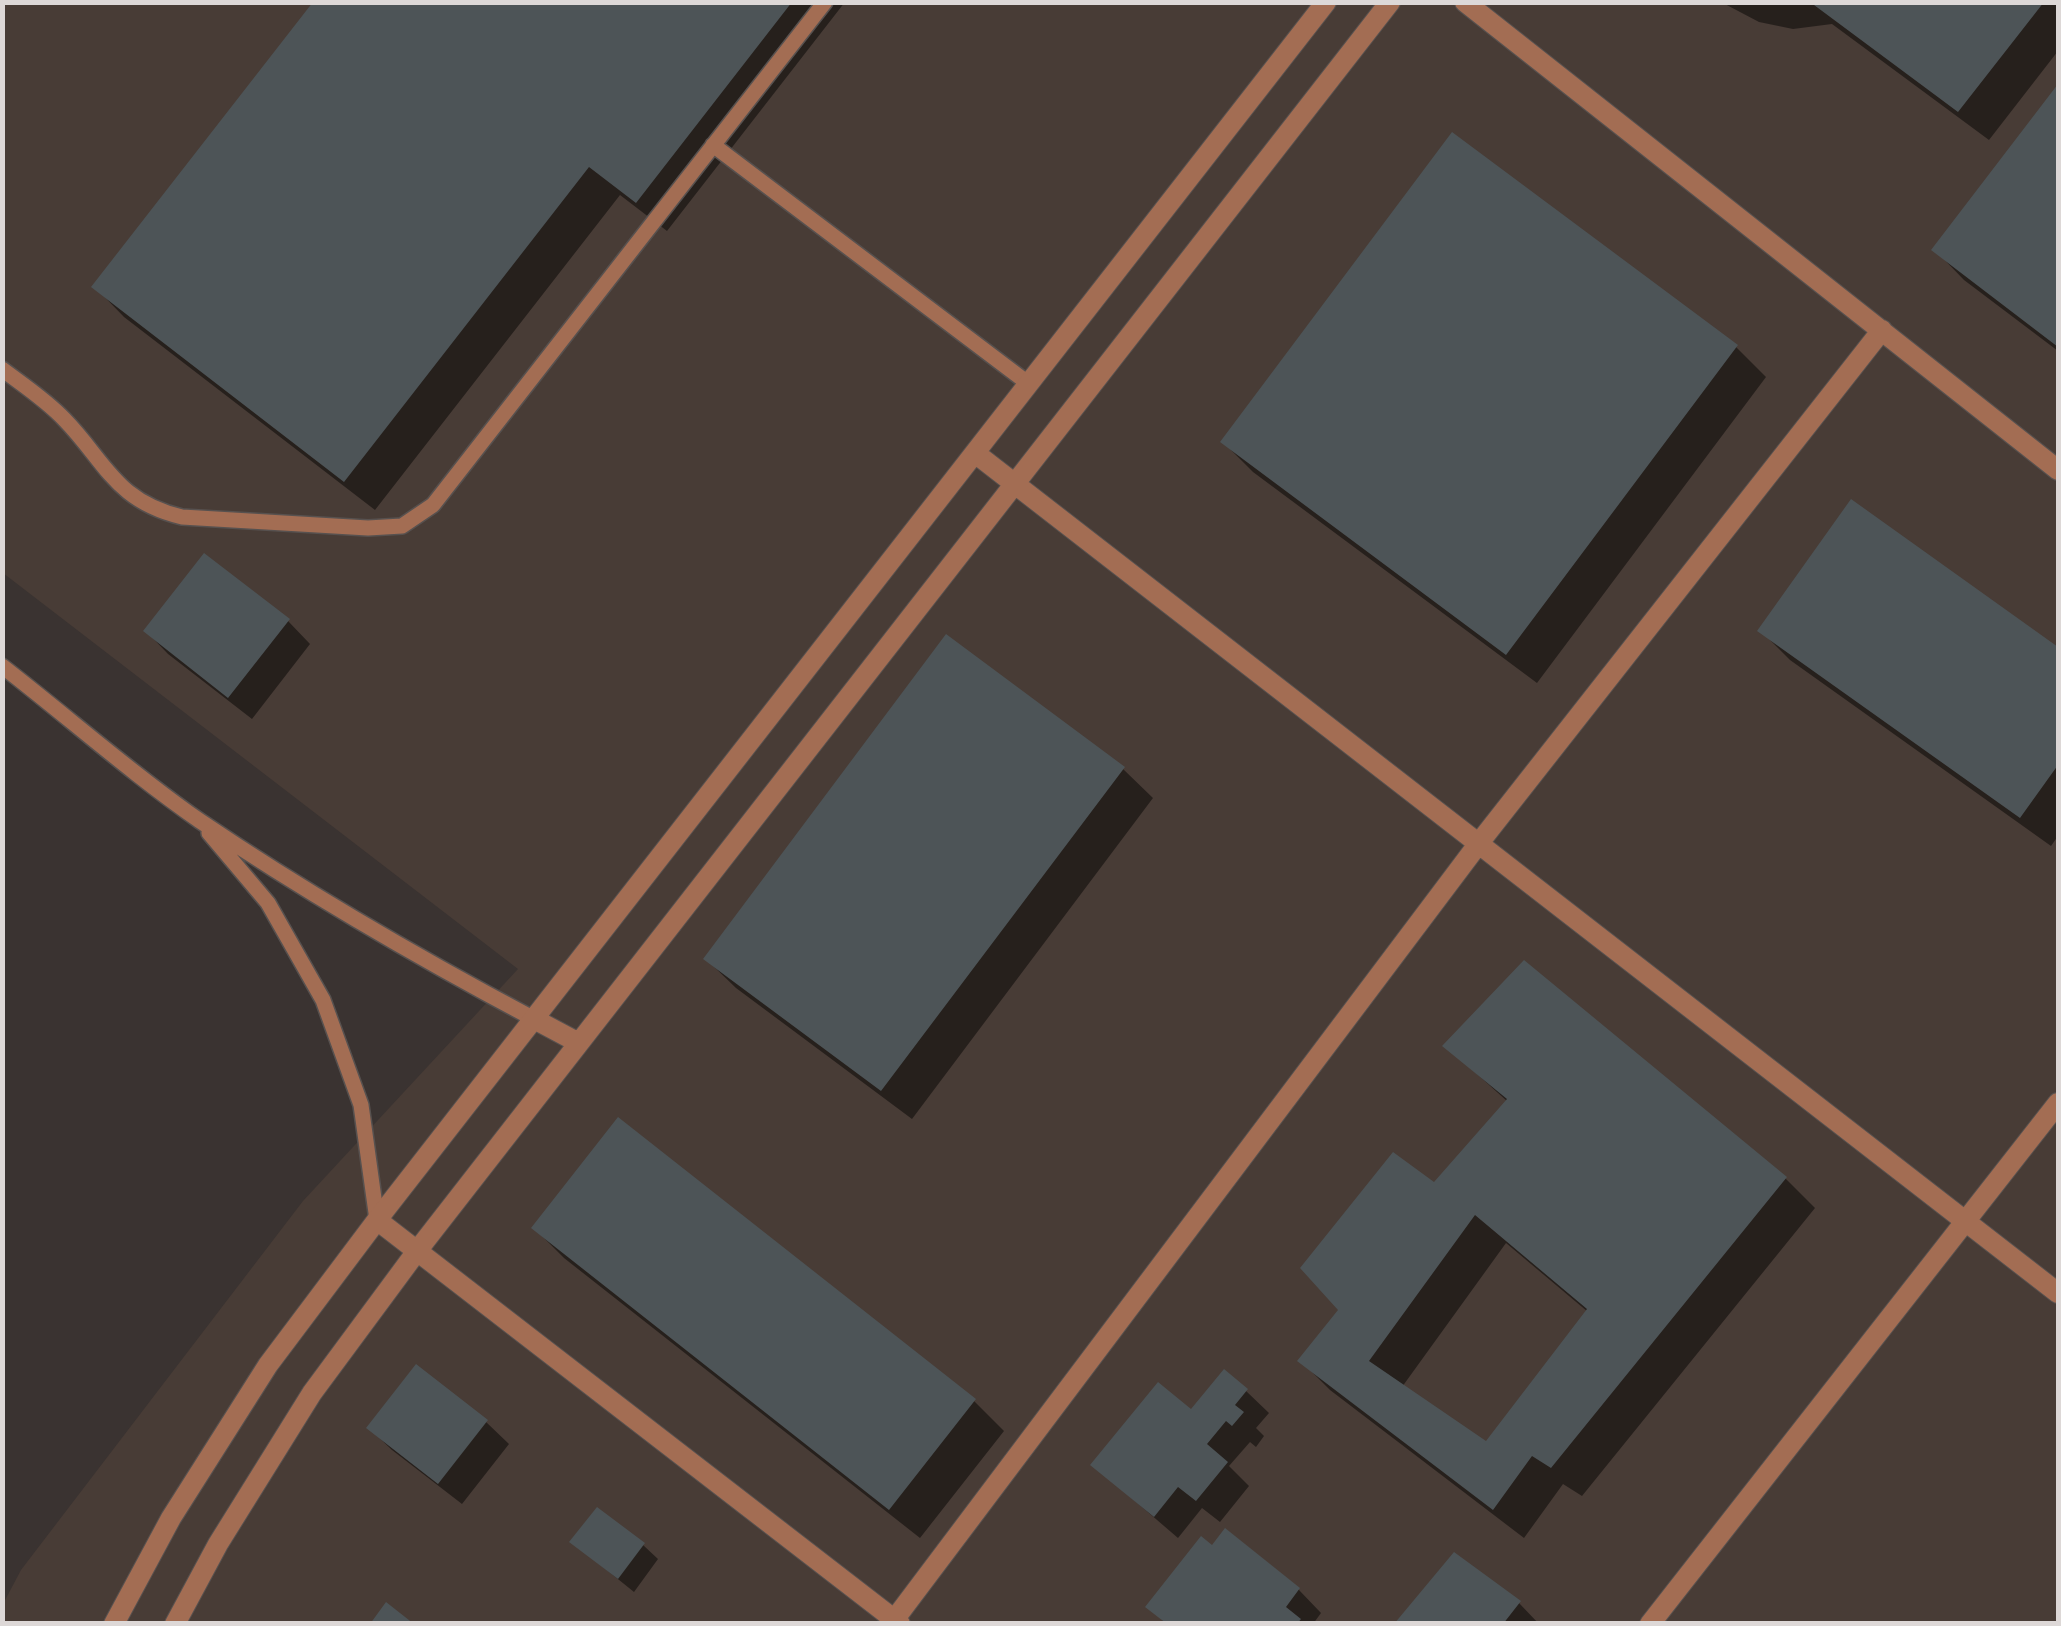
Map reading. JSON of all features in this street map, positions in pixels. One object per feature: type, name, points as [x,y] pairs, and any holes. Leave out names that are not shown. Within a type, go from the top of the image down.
[{"type":"street","points":[[114,1624],[171,1518],[268,1364],[1326,2]]},
{"type":"street","points":[[175,1624],[218,1544],[312,1394],[418,1251],[1390,2]]},
{"type":"street","points":[[1465,2],[2058,470]]},
{"type":"street","points":[[377,1220],[895,1622],[1478,843],[1882,330]]},
{"type":"street","points":[[975,453],[2058,1293]]},
{"type":"street","points":[[534,1019],[580,1043]]},
{"type":"street","points":[[1650,1624],[2058,1103]]},
{"type":"lane","points":[[2,370],[64,418],[124,490],[164,513],[182,518],[402,526],[432,505],[825,2]]},
{"type":"lane","points":[[713,145],[1029,384]]},
{"type":"lane","points":[[2,666],[196,818],[337,909],[534,1019]]},
{"type":"lane","points":[[196,818],[268,903],[324,1000],[361,1106],[377,1220]]},
{"type":"shaded area","points":[[3,3],[2058,3],[2058,1623],[3,1624],[3,1604],[21,1570],[303,1201],[518,969],[3,573]]},
{"type":"building","points":[[313,2],[792,2],[636,203],[589,167],[344,482],[91,287]]},
{"type":"building","points":[[1810,2],[2044,2],[1958,112]]},
{"type":"building","points":[[2058,84],[2058,347],[1931,250]]},
{"type":"building","points":[[1452,132],[1738,345],[1506,655],[1220,442]]},
{"type":"building","points":[[1851,499],[2058,647],[2058,765],[2020,818],[1757,631]]},
{"type":"building","points":[[204,553],[290,619],[228,698],[143,631]]},
{"type":"building","points":[[946,634],[1125,767],[881,1091],[703,959]]},
{"type":"building","points":[[1524,960],[1787,1177],[1551,1468],[1532,1456],[1493,1510],[1297,1361],[1338,1310],[1300,1268],[1393,1152],[1434,1182],[1507,1099],[1442,1046]],"holes":[[[1475,1215],[1587,1309],[1486,1441],[1369,1361]]]},
{"type":"building","points":[[618,1117],[976,1399],[889,1510],[531,1228]]},
{"type":"building","points":[[416,1364],[488,1420],[438,1484],[366,1428]]},
{"type":"building","points":[[1224,1369],[1248,1389],[1235,1405],[1244,1412],[1232,1426],[1226,1421],[1207,1444],[1228,1462],[1196,1501],[1178,1487],[1154,1517],[1090,1465],[1158,1382],[1191,1409]]},
{"type":"building","points":[[597,1507],[645,1543],[618,1579],[569,1542]]},
{"type":"building","points":[[1225,1528],[1300,1588],[1286,1607],[1301,1619],[1297,1624],[1167,1624],[1145,1607],[1201,1536],[1212,1545]]},
{"type":"building","points":[[1454,1552],[1521,1601],[1503,1624],[1394,1624]]},
{"type":"building","points":[[386,1602],[414,1624],[370,1624]]}]
